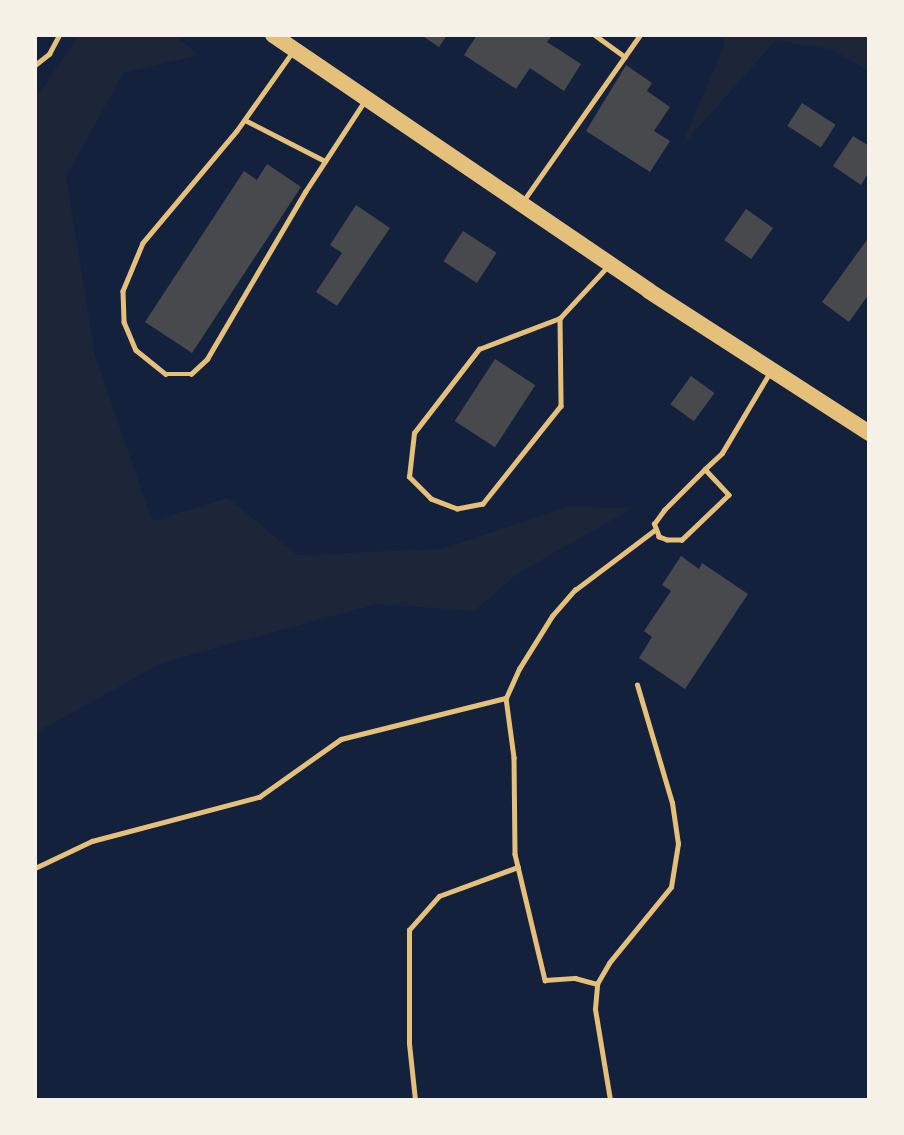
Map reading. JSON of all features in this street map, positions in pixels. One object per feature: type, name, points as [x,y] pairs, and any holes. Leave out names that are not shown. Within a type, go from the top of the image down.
[{"type":"highway","points":[[273,35],[610,264],[869,433]]},
{"type":"lane","points":[[35,65],[50,54],[59,35]]},
{"type":"lane","points":[[594,35],[625,57]]},
{"type":"lane","points":[[522,204],[640,35]]},
{"type":"lane","points":[[295,50],[245,120],[143,243],[123,291],[124,322],[136,350],[166,374],[191,374],[206,359],[325,161],[367,99]]},
{"type":"lane","points":[[245,120],[325,161]]},
{"type":"lane","points":[[560,318],[561,406],[483,504],[457,509],[431,499],[409,477],[414,433],[479,349],[560,318],[610,264]]},
{"type":"lane","points":[[705,469],[729,495],[682,540],[667,540],[655,530],[654,524],[664,510],[705,469],[722,453],[771,370]]},
{"type":"lane","points":[[597,984],[575,978],[545,980],[514,842],[514,757],[506,698],[552,616],[575,590],[655,530]]},
{"type":"lane","points":[[610,1100],[596,1009],[597,984],[609,963],[671,887],[677,866],[678,844],[672,803],[637,685]]},
{"type":"lane","points":[[35,868],[92,841],[259,797],[341,739],[506,698]]},
{"type":"lane","points":[[415,1100],[409,1044],[409,930],[439,896],[518,866]]},
{"type":"shaded area","points":[[79,35],[174,35],[199,55],[123,73],[66,177],[95,355],[152,521],[228,498],[297,555],[442,549],[569,507],[633,508],[518,573],[474,611],[376,604],[164,662],[35,733],[35,99]]},
{"type":"shaded area","points":[[724,35],[869,35],[869,72],[834,50],[776,40],[681,147],[724,46]]},
{"type":"building","points":[[421,35],[447,35],[439,47]]},
{"type":"building","points":[[477,35],[548,35],[551,37],[547,42],[581,64],[564,91],[530,68],[516,89],[464,55]]},
{"type":"building","points":[[626,65],[652,83],[647,91],[670,107],[654,131],[670,141],[650,172],[586,131]]},
{"type":"building","points":[[802,103],[836,125],[821,147],[787,126]]},
{"type":"building","points":[[853,136],[869,146],[869,172],[861,185],[833,166]]},
{"type":"building","points":[[267,164],[301,187],[192,353],[145,322],[244,171],[257,180]]},
{"type":"building","points":[[356,205],[390,228],[337,306],[316,292],[342,253],[330,245]]},
{"type":"building","points":[[746,209],[773,228],[751,259],[724,240]]},
{"type":"building","points":[[463,231],[497,253],[477,283],[443,261]]},
{"type":"building","points":[[869,237],[869,294],[849,322],[822,302]]},
{"type":"building","points":[[495,359],[535,385],[495,447],[455,421]]},
{"type":"building","points":[[691,376],[714,393],[694,421],[670,404]]},
{"type":"building","points":[[681,556],[699,569],[702,563],[748,594],[685,689],[639,658],[652,637],[644,631],[671,591],[662,585]]}]
